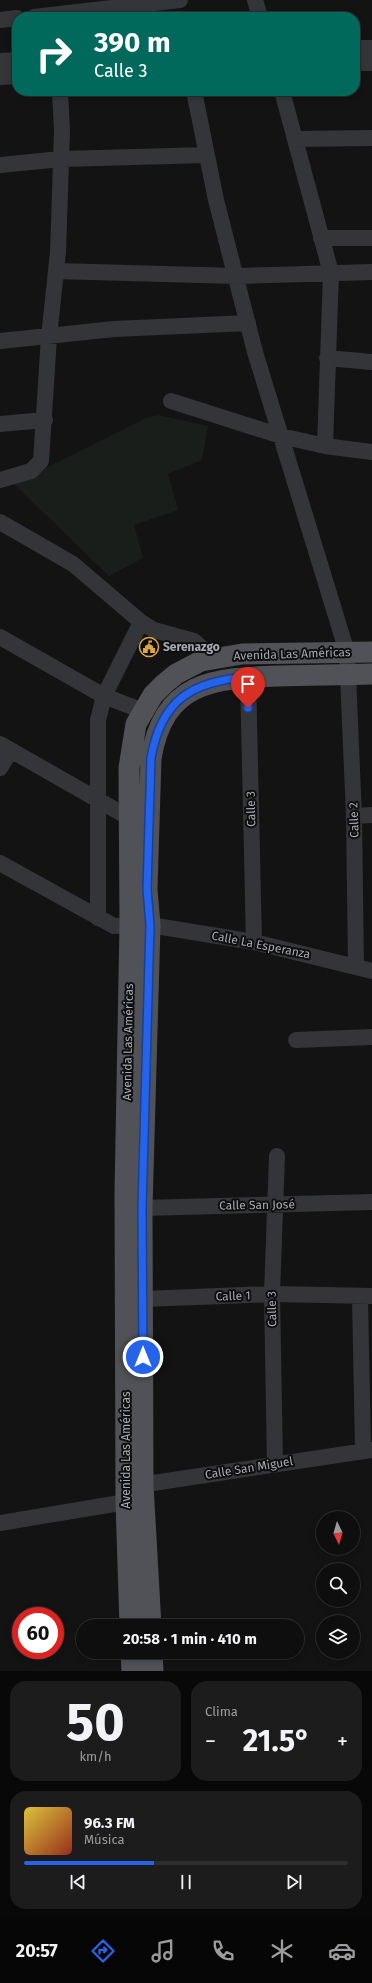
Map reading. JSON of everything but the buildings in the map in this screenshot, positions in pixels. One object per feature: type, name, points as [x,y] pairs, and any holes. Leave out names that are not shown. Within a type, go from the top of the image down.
[{"type":"main road","name":"Avenida Las Américas","points":[[131,1491],[143,1299],[140,925],[128,817],[130,756],[136,724],[142,711],[153,695],[176,674],[201,661],[242,654],[372,652]]},
{"type":"main road","name":"Avenida Las Américas","points":[[149,1619],[138,1576],[131,1491],[125,1193],[140,925],[147,889],[151,758],[157,732],[170,709],[191,690],[204,684],[220,680],[248,677],[372,674]]},
{"type":"main road","name":"Avenida Las Américas","points":[[131,1619],[138,1576]]},
{"type":"main road","points":[[131,1659],[132,1671]]},
{"type":"main road","points":[[152,1659],[153,1671]]},
{"type":"street","points":[[59,12],[180,0]]},
{"type":"street","points":[[255,0],[259,12]]},
{"type":"street","points":[[0,20],[12,19]]},
{"type":"street","points":[[360,48],[372,48]]},
{"type":"street","points":[[0,61],[12,60]]},
{"type":"street","points":[[360,63],[372,63]]},
{"type":"street","points":[[0,77],[12,76]]},
{"type":"street","points":[[0,480],[31,471],[41,461],[45,420],[49,337],[56,271],[62,159],[60,96]]},
{"type":"street","name":"Calle 2","points":[[195,96],[216,200],[248,323],[347,652],[354,816],[356,966]]},
{"type":"street","points":[[283,96],[331,273],[327,358],[326,446]]},
{"type":"street","points":[[295,139],[372,138]]},
{"type":"street","points":[[0,165],[62,159],[207,155]]},
{"type":"street","points":[[321,238],[372,238]]},
{"type":"street","points":[[56,271],[236,276],[372,272]]},
{"type":"street","points":[[0,341],[114,329],[248,323]]},
{"type":"street","points":[[327,358],[372,362]]},
{"type":"street","points":[[171,401],[281,436],[326,446],[372,452]]},
{"type":"street","points":[[0,424],[45,420]]},
{"type":"street","points":[[0,522],[73,564],[141,622],[154,630],[194,641],[213,658]]},
{"type":"street","points":[[98,918],[98,720],[104,696],[141,622]]},
{"type":"street","points":[[0,637],[104,696],[142,711]]},
{"type":"street","name":"Calle 3","points":[[248,677],[254,942]]},
{"type":"street","points":[[0,768],[5,747],[128,817]]},
{"type":"street","points":[[354,816],[372,815]]},
{"type":"street","name":"Calle La Esperanza","points":[[0,863],[114,926],[140,925],[254,942],[372,970]]},
{"type":"street","points":[[296,1040],[372,1037]]},
{"type":"street","name":"Calle 3","points":[[275,1463],[272,1294],[274,1204],[277,1156]]},
{"type":"street","name":"Calle San José","points":[[142,1208],[372,1202]]},
{"type":"street","name":"Calle 1","points":[[143,1299],[272,1294],[366,1296]]},
{"type":"street","points":[[366,1296],[367,1450]]},
{"type":"street","name":"Calle San Miguel","points":[[0,1523],[131,1491],[275,1463],[367,1450]]},
{"type":"shaded area","points":[[158,415],[208,426],[202,460],[168,474],[178,510],[134,525],[143,558],[109,576],[14,484],[146,418]]},
{"type":"place","name":"Serenazgo","points":[[149,647]]},
{"type":"route","points":[[143,1357],[142,1208],[150,925],[147,889],[151,758],[153,745],[162,721],[170,709],[191,690],[204,684],[220,680],[248,677],[248,708]]}]
